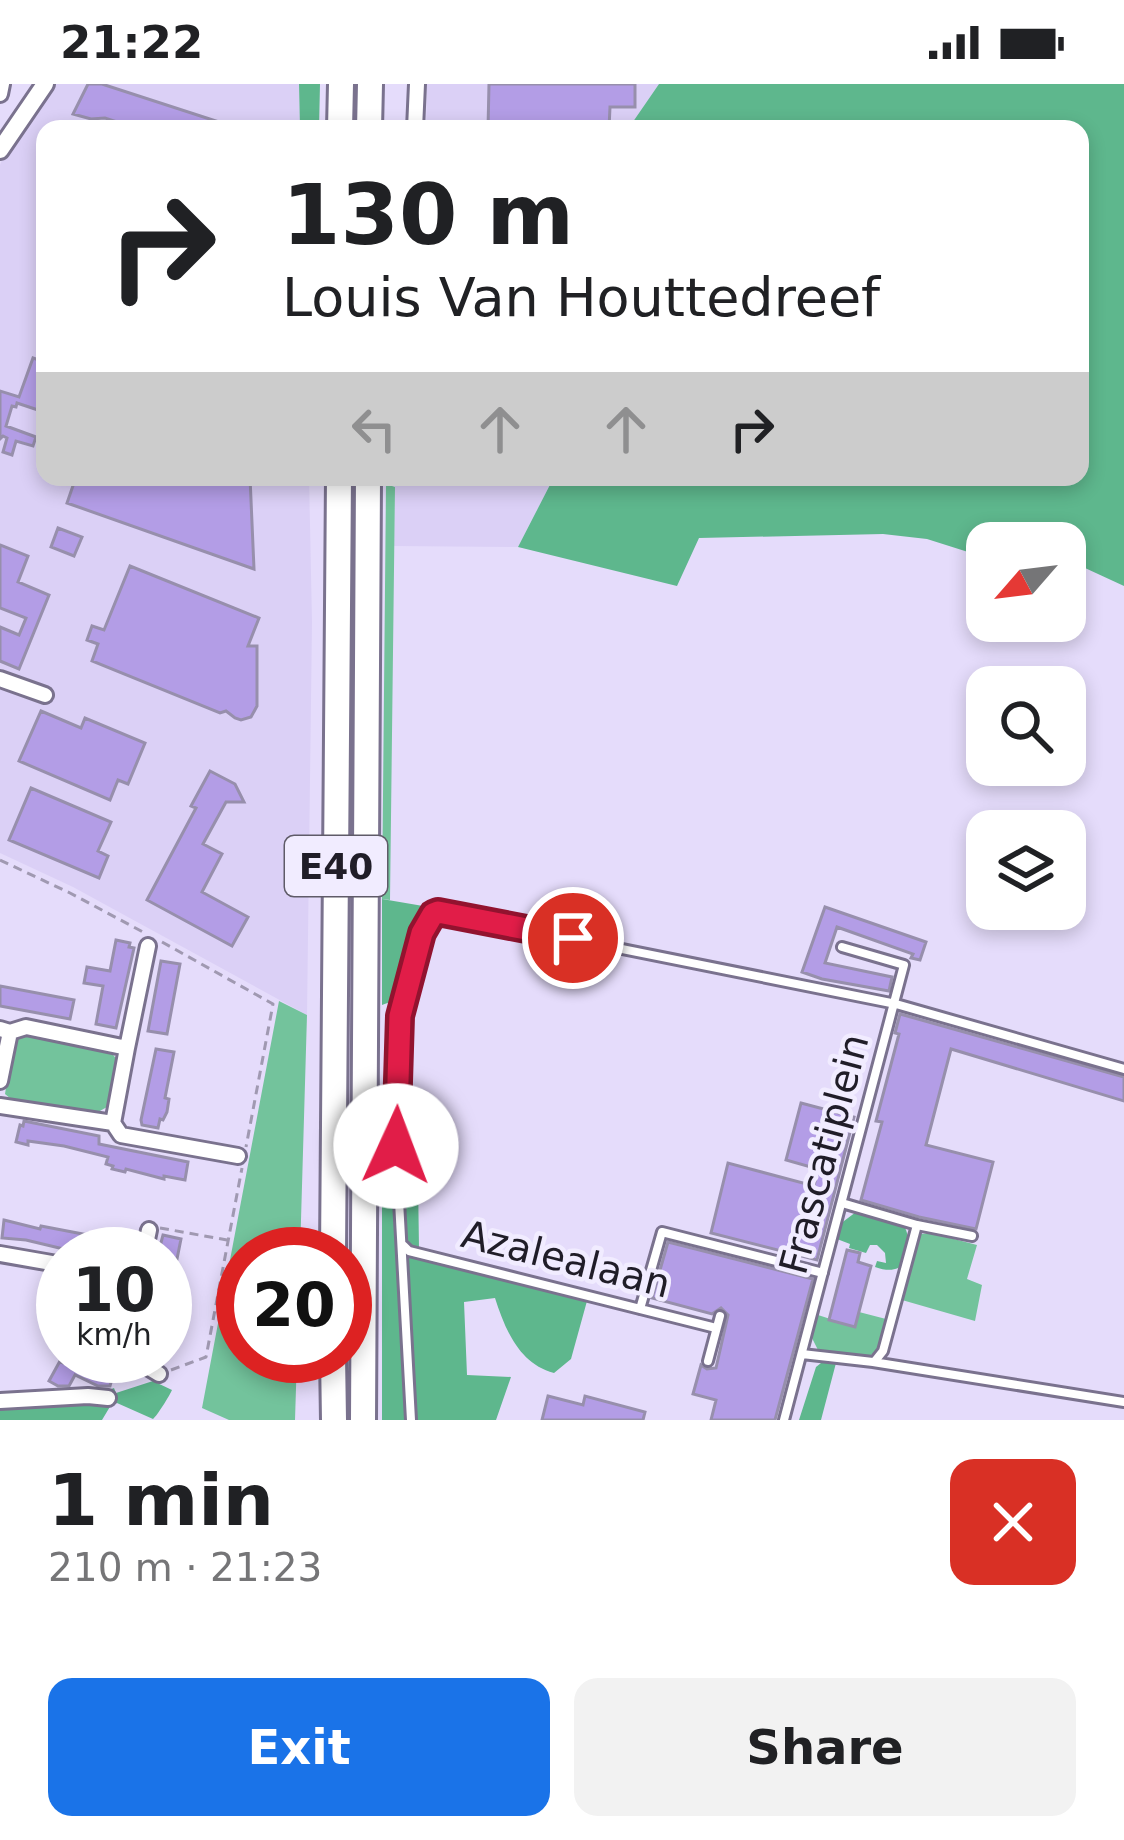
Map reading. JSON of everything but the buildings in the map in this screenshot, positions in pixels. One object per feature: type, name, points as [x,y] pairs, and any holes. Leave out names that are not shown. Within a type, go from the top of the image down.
[{"type":"highway","points":[[340,84],[340,120]]},
{"type":"highway","points":[[369,120],[370,84]]},
{"type":"highway","name":"E40","points":[[333,1227],[339,486]]},
{"type":"highway","name":"E40","points":[[363,1420],[368,486]]},
{"type":"highway","points":[[333,1383],[334,1420]]},
{"type":"street","points":[[0,94],[2,84]]},
{"type":"street","points":[[1,146],[45,84]]},
{"type":"street","points":[[416,120],[417,84]]},
{"type":"street","points":[[0,679],[45,695]]},
{"type":"street","points":[[117,1129],[127,1048],[148,946]]},
{"type":"street","points":[[0,1081],[5,1031],[26,1028],[127,1048]]},
{"type":"street","points":[[0,1106],[238,1156]]},
{"type":"street","points":[[0,1254],[36,1260]]},
{"type":"street","points":[[0,1401],[108,1398]]},
{"type":"lane","points":[[410,1420],[396,1146],[400,1016],[422,933],[433,914],[896,1004],[1124,1069]]},
{"type":"lane","name":"Frascatiplein","points":[[784,1420],[904,965],[842,947]]},
{"type":"lane","points":[[842,1203],[972,1236]]},
{"type":"lane","points":[[873,1362],[883,1351],[916,1225]]},
{"type":"lane","points":[[640,1309],[662,1232],[824,1273]]},
{"type":"lane","name":"Azalealaan","points":[[403,1245],[716,1328]]},
{"type":"lane","points":[[708,1361],[720,1316]]},
{"type":"lane","points":[[802,1354],[1124,1402]]},
{"type":"path","points":[[0,860],[70,892],[273,1004],[231,1227]]},
{"type":"path","points":[[192,1362],[206,1357],[216,1306]]},
{"type":"shaded area","points":[[50,84],[299,84],[300,120],[36,120],[36,486],[309,486],[307,1015],[73,887],[0,853],[0,165],[9,142]]},
{"type":"shaded area","points":[[427,84],[659,84],[634,120],[426,120]]},
{"type":"shaded area","points":[[395,486],[549,486],[518,547],[394,546]]},
{"type":"green space","points":[[299,84],[320,84],[319,120],[300,120]]},
{"type":"green space","points":[[659,84],[1124,84],[1124,586],[1086,568],[1086,522],[966,522],[966,551],[927,539],[883,534],[699,538],[677,586],[518,547],[549,486],[1089,486],[1089,120],[634,120]]},
{"type":"green space","points":[[386,486],[392,486],[390,900],[382,899]]},
{"type":"green space","points":[[382,899],[429,907],[416,935],[401,998],[382,1005]]},
{"type":"green space","points":[[279,1001],[307,1015],[301,1227],[236,1227]]},
{"type":"green space","points":[[21,1033],[111,1052],[117,1060],[107,1107],[98,1112],[11,1099],[5,1094],[14,1037]]},
{"type":"green space","points":[[417,1110],[419,1249],[441,1260],[587,1301],[571,1359],[554,1373],[523,1353],[495,1298],[464,1302],[467,1375],[511,1377],[496,1420],[382,1420],[382,1113]]},
{"type":"green space","points":[[856,1212],[904,1225],[909,1253],[902,1266],[875,1267],[877,1261],[886,1263],[877,1245],[870,1245],[866,1253],[837,1239],[840,1224]]},
{"type":"green space","points":[[931,1233],[977,1245],[967,1279],[982,1285],[975,1321],[902,1300],[917,1238]]},
{"type":"green space","points":[[859,1312],[886,1319],[878,1349],[869,1357],[818,1350],[812,1338],[818,1315],[855,1327]]},
{"type":"green space","points":[[216,1334],[216,1383],[296,1383],[295,1420],[229,1420],[202,1408]]},
{"type":"green space","points":[[836,1363],[821,1420],[799,1420],[816,1367]]},
{"type":"green space","points":[[147,1383],[172,1390],[153,1419],[117,1403],[102,1420],[0,1420],[0,1406],[66,1406],[114,1388],[116,1393]]},
{"type":"route","points":[[396,1146],[400,1016],[422,933],[433,914],[573,938]]}]
